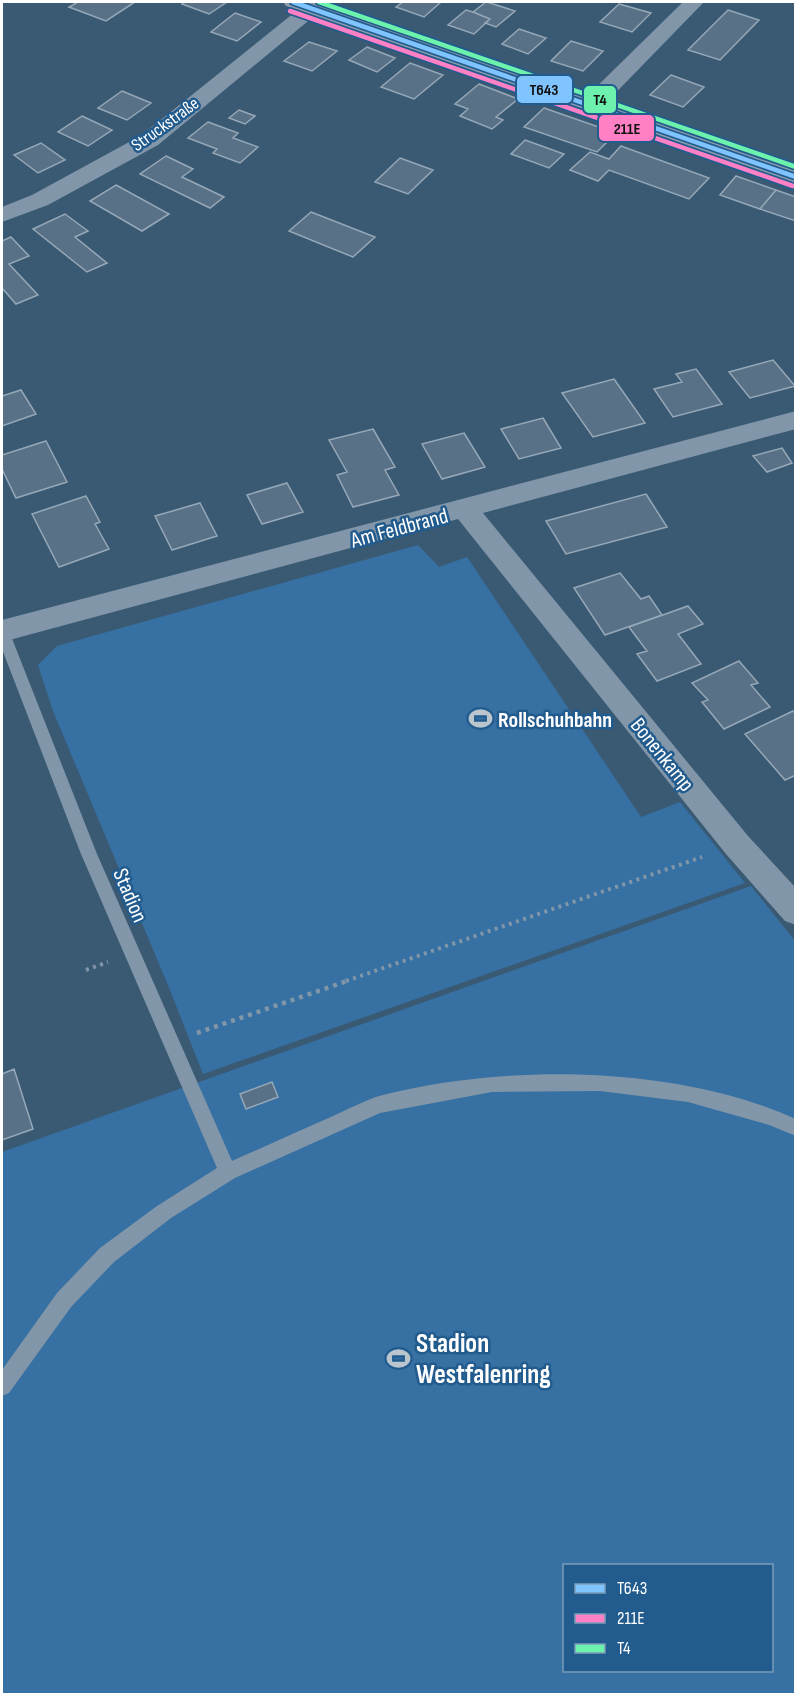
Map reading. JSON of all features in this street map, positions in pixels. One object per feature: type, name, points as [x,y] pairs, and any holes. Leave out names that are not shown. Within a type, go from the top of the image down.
[{"type":"main road","points":[[302,5],[795,177]]},
{"type":"street","points":[[591,105],[694,2]]},
{"type":"street","name":"Struckstraße","points":[[2,215],[40,200],[150,140],[302,5]]},
{"type":"street","name":"Am Feldbrand","points":[[2,631],[795,420]]},
{"type":"street","name":"Bonenkamp","points":[[465,509],[737,845],[795,912]]},
{"type":"lane","name":"Stadion","points":[[2,631],[89,854],[228,1172]]},
{"type":"lane","points":[[2,1386],[64,1300],[107,1255],[164,1212],[228,1172],[378,1105],[492,1084],[600,1083],[688,1094],[772,1117],[795,1128]]},
{"type":"path","points":[[170,1042],[737,845]]},
{"type":"shaded area","points":[[418,545],[439,567],[467,557],[641,817],[680,802],[745,883],[203,1074],[53,711],[38,665],[57,646]]},
{"type":"shaded area","name":"Stadion Westfalenring","points":[[751,886],[795,941],[795,1694],[2,1694],[2,1152]]},
{"type":"building","points":[[78,2],[135,2],[106,21],[69,7]]},
{"type":"building","points":[[185,2],[227,2],[209,14],[182,4]]},
{"type":"building","points":[[403,2],[441,2],[424,17],[396,7]]},
{"type":"building","points":[[486,2],[515,11],[496,27],[485,23],[490,19],[473,12]]},
{"type":"building","points":[[619,4],[651,13],[632,32],[600,22]]},
{"type":"building","points":[[466,10],[490,19],[474,34],[448,25]]},
{"type":"building","points":[[728,10],[759,20],[720,60],[688,50]]},
{"type":"building","points":[[235,13],[261,22],[237,41],[211,32]]},
{"type":"building","points":[[519,29],[546,38],[528,54],[502,44]]},
{"type":"building","points":[[571,41],[603,51],[583,71],[551,61]]},
{"type":"building","points":[[309,42],[337,51],[312,71],[284,61]]},
{"type":"building","points":[[367,47],[395,58],[377,72],[349,60]]},
{"type":"building","points":[[410,63],[443,75],[414,99],[381,87]]},
{"type":"building","points":[[671,75],[704,87],[683,107],[650,95]]},
{"type":"building","points":[[479,84],[518,99],[496,117],[503,120],[492,129],[460,116],[468,109],[455,104]]},
{"type":"building","points":[[122,91],[151,103],[127,120],[98,108]]},
{"type":"building","points":[[544,108],[616,133],[597,152],[524,127]]},
{"type":"building","points":[[239,110],[255,116],[245,124],[229,118]]},
{"type":"building","points":[[82,116],[112,130],[88,146],[58,132]]},
{"type":"building","points":[[208,122],[238,133],[233,138],[258,147],[240,163],[213,153],[217,149],[188,138]]},
{"type":"building","points":[[525,140],[564,154],[549,168],[511,154]]},
{"type":"building","points":[[41,143],[65,160],[38,173],[14,155]]},
{"type":"building","points":[[621,146],[709,178],[689,199],[609,170],[598,181],[570,170],[590,152],[609,159]]},
{"type":"building","points":[[166,156],[193,169],[182,177],[224,197],[210,208],[140,174]]},
{"type":"building","points":[[400,158],[433,170],[408,194],[375,182]]},
{"type":"building","points":[[736,176],[776,190],[760,209],[720,195]]},
{"type":"building","points":[[116,185],[169,214],[142,231],[90,201]]},
{"type":"building","points":[[776,190],[796,197],[796,221],[760,209]]},
{"type":"building","points":[[311,212],[375,237],[353,257],[289,231]]},
{"type":"building","points":[[65,214],[88,231],[75,237],[107,263],[87,272],[33,229]]},
{"type":"building","points":[[11,237],[29,256],[9,264],[38,295],[16,304],[2,288],[2,241]]},
{"type":"building","points":[[773,360],[795,386],[750,398],[729,372]]},
{"type":"building","points":[[696,369],[722,404],[673,417],[654,389],[682,382],[676,374]]},
{"type":"building","points":[[614,379],[645,423],[593,437],[562,393]]},
{"type":"building","points":[[21,390],[36,414],[2,426],[2,396]]},
{"type":"building","points":[[543,418],[561,448],[519,459],[501,429]]},
{"type":"building","points":[[373,429],[395,467],[385,470],[399,495],[353,507],[337,475],[347,472],[329,440]]},
{"type":"building","points":[[464,433],[485,467],[442,479],[422,444]]},
{"type":"building","points":[[46,441],[67,482],[16,498],[2,469],[2,455]]},
{"type":"building","points":[[782,448],[792,463],[767,472],[753,456]]},
{"type":"building","points":[[287,483],[303,512],[262,524],[247,495]]},
{"type":"building","points":[[646,494],[667,527],[566,554],[546,521]]},
{"type":"building","points":[[86,496],[100,522],[95,524],[109,549],[59,567],[32,514]]},
{"type":"building","points":[[200,503],[217,536],[172,550],[155,516]]},
{"type":"building","points":[[620,573],[641,599],[649,596],[662,615],[605,635],[574,588]]},
{"type":"building","points":[[688,606],[703,624],[678,634],[701,664],[657,681],[637,654],[647,651],[629,627]]},
{"type":"building","points":[[739,661],[758,683],[751,685],[770,707],[724,729],[702,702],[708,700],[692,683]]},
{"type":"building","points":[[793,711],[796,714],[796,775],[785,780],[745,734]]},
{"type":"building","points":[[14,1069],[33,1129],[2,1140],[2,1074]]},
{"type":"building","points":[[272,1082],[278,1097],[246,1109],[240,1094]]},
{"type":"transit line","name":"T643","points":[[293,2],[796,177]]},
{"type":"transit line","name":"T4","points":[[319,2],[796,167]]},
{"type":"transit line","name":"211E","points":[[290,11],[793,186]]},
{"type":"place","name":"Rollschuhbahn","points":[[480,719]]},
{"type":"place","name":"Stadion Westfalenring","points":[[398,1359]]}]
